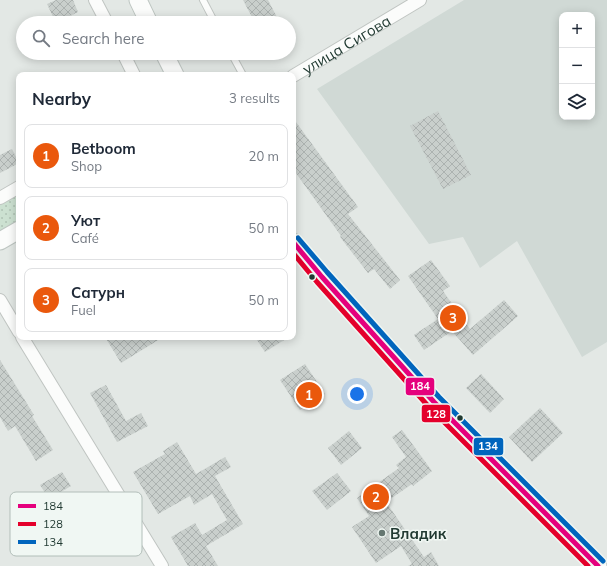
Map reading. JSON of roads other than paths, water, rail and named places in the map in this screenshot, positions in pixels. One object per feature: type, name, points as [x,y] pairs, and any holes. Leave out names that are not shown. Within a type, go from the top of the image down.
[{"type":"main road","points":[[138,0],[146,16]]},
{"type":"main road","points":[[168,60],[174,72]]},
{"type":"main road","points":[[0,241],[16,232]]},
{"type":"main road","points":[[296,246],[322,277],[434,402],[598,566]]},
{"type":"street","points":[[96,0],[104,16]]},
{"type":"street","name":"улица Сигова","points":[[296,74],[420,0]]},
{"type":"street","points":[[126,60],[132,72]]},
{"type":"street","points":[[0,198],[16,188]]},
{"type":"street","points":[[0,300],[16,327]]},
{"type":"street","points":[[24,340],[117,492]]},
{"type":"street","points":[[142,533],[162,566]]},
{"type":"lane","points":[[203,0],[211,16]]},
{"type":"lane","points":[[235,60],[241,72]]},
{"type":"place","name":"Сатурн","points":[[453,318]]},
{"type":"place","name":"Betboom","points":[[309,395]]},
{"type":"place","name":"Уют","points":[[376,497]]},
{"type":"place","name":"Владик","points":[[382,533]]}]
